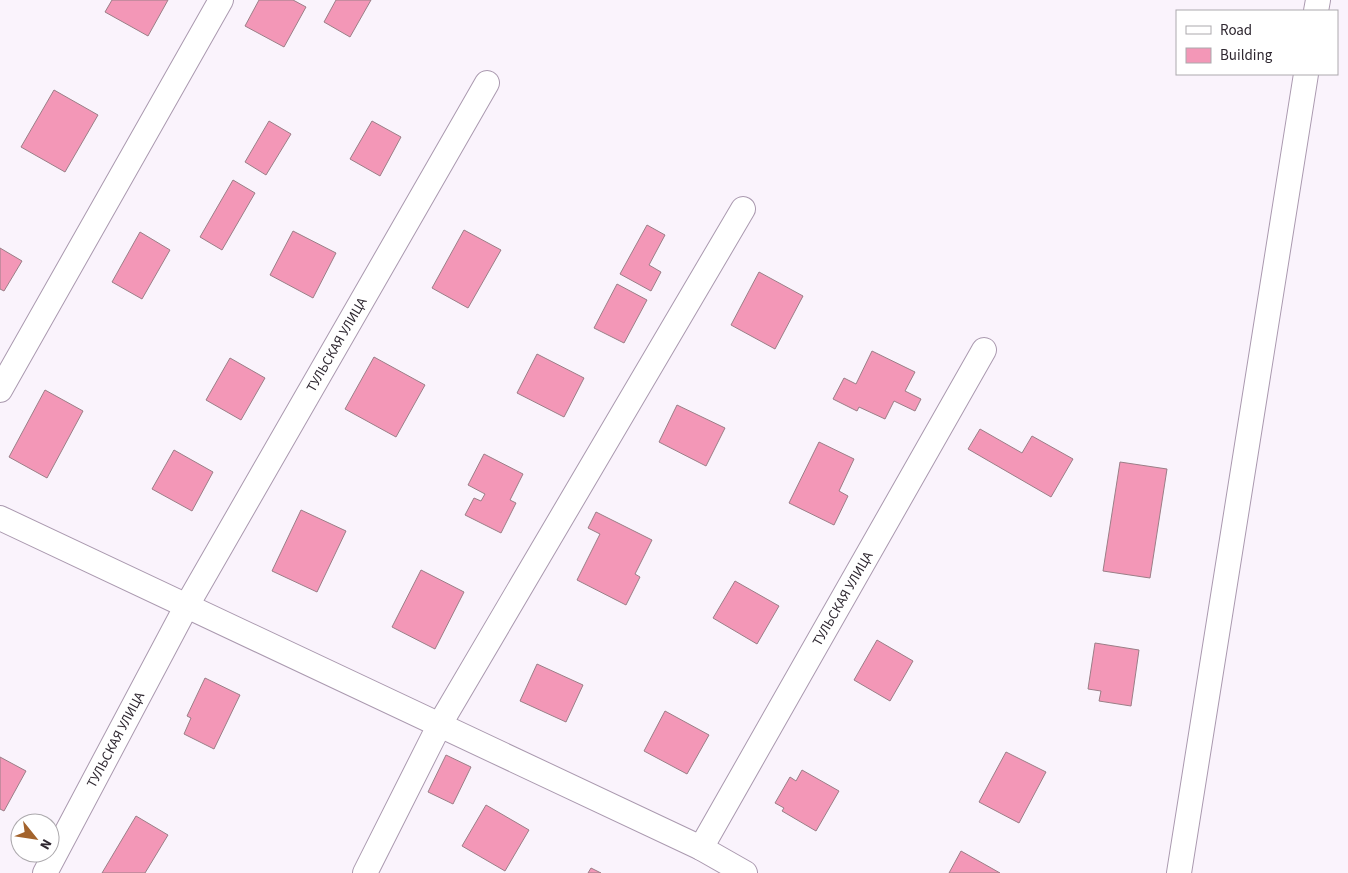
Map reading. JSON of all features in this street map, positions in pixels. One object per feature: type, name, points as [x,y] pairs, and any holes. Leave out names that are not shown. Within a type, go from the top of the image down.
[{"type":"street","points":[[0,390],[221,0]]},
{"type":"street","points":[[1179,873],[1306,75]]},
{"type":"street","name":"ТУЛЬСКАЯ УЛИЦА","points":[[45,873],[186,606],[487,83]]},
{"type":"street","points":[[365,873],[440,724],[743,209]]},
{"type":"street","name":"ТУЛЬСКАЯ УЛИЦА","points":[[701,848],[984,350]]},
{"type":"street","points":[[0,518],[701,848],[745,873]]},
{"type":"building","points":[[112,0],[168,0],[148,36],[105,12]]},
{"type":"building","points":[[259,0],[293,0],[306,7],[284,47],[245,26]]},
{"type":"building","points":[[336,0],[371,0],[350,37],[324,22]]},
{"type":"building","points":[[54,90],[98,115],[65,172],[21,147]]},
{"type":"building","points":[[269,121],[291,134],[266,175],[245,162]]},
{"type":"building","points":[[372,121],[401,137],[380,176],[350,159]]},
{"type":"building","points":[[233,180],[255,193],[222,250],[200,237]]},
{"type":"building","points":[[647,225],[665,235],[649,265],[661,272],[651,291],[620,274]]},
{"type":"building","points":[[464,230],[501,250],[468,308],[432,288]]},
{"type":"building","points":[[293,231],[336,253],[313,298],[270,275]]},
{"type":"building","points":[[140,232],[170,250],[142,299],[112,282]]},
{"type":"building","points":[[0,248],[22,261],[4,291],[0,289]]},
{"type":"building","points":[[759,272],[803,296],[775,349],[731,325]]},
{"type":"building","points":[[617,284],[647,300],[624,343],[594,328]]},
{"type":"building","points":[[872,351],[915,372],[905,391],[921,399],[915,411],[894,401],[885,419],[859,407],[857,411],[833,399],[844,378],[856,384]]},
{"type":"building","points":[[537,354],[584,378],[564,417],[517,393]]},
{"type":"building","points":[[374,357],[425,385],[396,437],[345,409]]},
{"type":"building","points":[[230,358],[265,378],[241,420],[206,400]]},
{"type":"building","points":[[45,390],[83,411],[47,478],[9,457]]},
{"type":"building","points":[[677,405],[725,428],[706,466],[659,442]]},
{"type":"building","points":[[980,429],[1022,453],[1032,436],[1073,459],[1051,497],[968,449]]},
{"type":"building","points":[[819,442],[854,459],[839,491],[848,496],[834,525],[789,503]]},
{"type":"building","points":[[174,450],[213,472],[192,511],[152,489]]},
{"type":"building","points":[[484,454],[523,474],[510,500],[516,503],[501,533],[465,515],[474,498],[481,501],[485,494],[468,485]]},
{"type":"building","points":[[1120,462],[1167,469],[1150,578],[1103,571]]},
{"type":"building","points":[[301,510],[346,531],[317,592],[272,571]]},
{"type":"building","points":[[596,512],[652,540],[635,574],[640,577],[626,605],[577,580],[600,534],[588,528]]},
{"type":"building","points":[[421,570],[464,592],[435,649],[392,627]]},
{"type":"building","points":[[735,581],[779,606],[757,644],[713,618]]},
{"type":"building","points":[[877,640],[913,661],[890,701],[854,680]]},
{"type":"building","points":[[1095,643],[1139,650],[1131,706],[1099,701],[1101,691],[1088,689]]},
{"type":"building","points":[[537,664],[583,685],[566,722],[520,701]]},
{"type":"building","points":[[205,678],[240,695],[214,749],[184,734],[191,718],[187,716]]},
{"type":"building","points":[[665,711],[709,735],[687,774],[644,751]]},
{"type":"building","points":[[1006,752],[1046,772],[1019,823],[979,802]]},
{"type":"building","points":[[446,755],[471,767],[453,804],[428,792]]},
{"type":"building","points":[[0,757],[26,771],[4,811],[0,809]]},
{"type":"building","points":[[802,770],[839,791],[816,831],[782,811],[784,808],[775,803],[790,777],[796,781]]},
{"type":"building","points":[[486,805],[529,830],[505,871],[462,846]]},
{"type":"building","points":[[136,816],[168,835],[145,873],[102,873]]},
{"type":"building","points":[[961,851],[1000,873],[949,873]]},
{"type":"building","points":[[591,868],[601,873],[588,873]]}]
